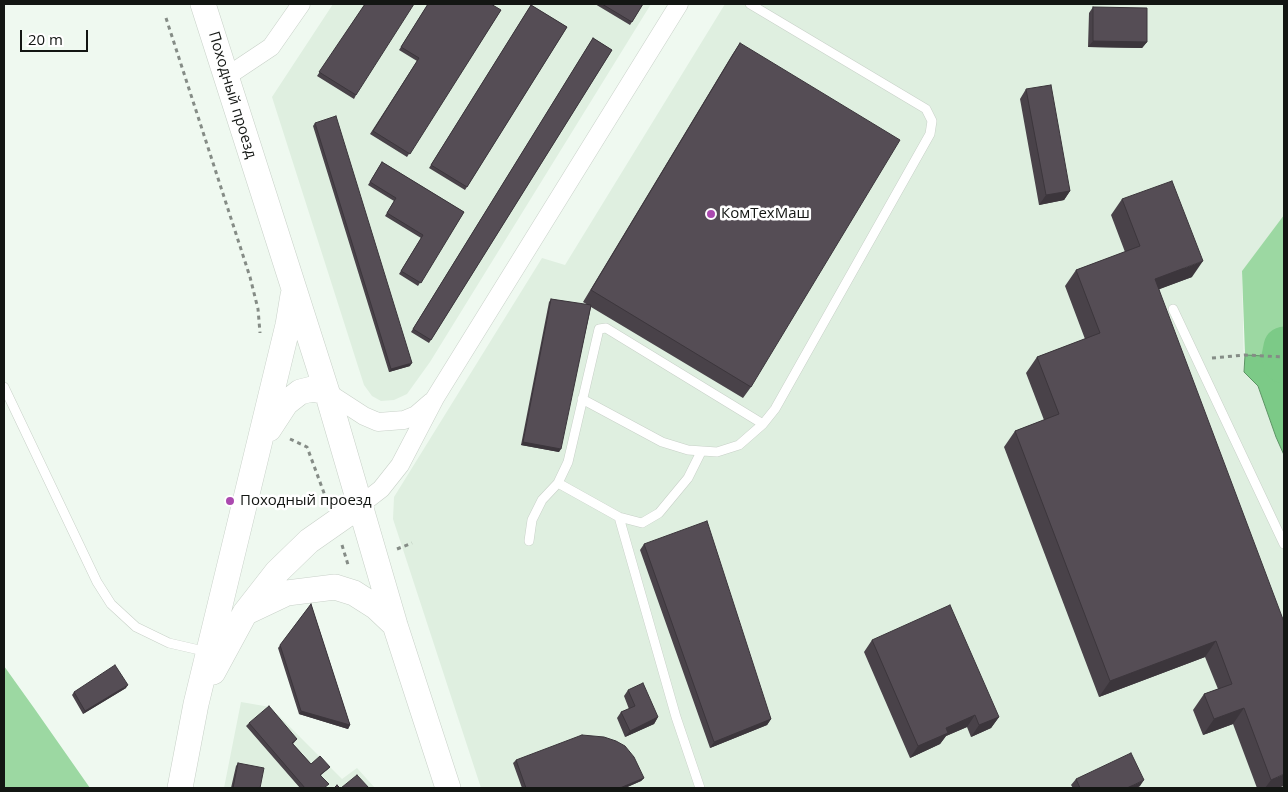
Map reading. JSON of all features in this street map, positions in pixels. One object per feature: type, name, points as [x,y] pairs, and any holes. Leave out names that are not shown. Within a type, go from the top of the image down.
[{"type":"street","name":"Походный проезд","points":[[203,4],[293,292],[327,392],[395,625],[448,788]]},
{"type":"street","points":[[226,77],[271,47],[301,4]]},
{"type":"street","points":[[196,704],[245,613],[277,572],[308,540],[381,489],[400,465],[435,398],[679,4]]},
{"type":"street","points":[[180,788],[196,704],[288,324],[293,292]]},
{"type":"street","points":[[257,451],[286,402],[300,392],[312,389],[327,392],[364,416],[378,422],[398,421],[416,415],[435,398]]},
{"type":"street","points":[[245,613],[287,593],[335,587],[354,593],[376,607],[395,625]]},
{"type":"lane","points":[[582,399],[662,442],[701,452],[717,452],[738,445],[763,424],[774,409],[930,134],[932,121],[926,109],[750,4]]},
{"type":"lane","points":[[1172,309],[1284,544]]},
{"type":"lane","points":[[529,541],[532,520],[542,500],[558,483],[568,462],[599,329],[606,328],[763,424]]},
{"type":"lane","points":[[4,387],[98,582],[111,604],[136,627],[169,643],[208,652]]},
{"type":"lane","points":[[558,483],[619,517],[642,523],[659,513],[688,478],[701,452]]},
{"type":"lane","points":[[619,517],[676,716],[700,788]]},
{"type":"path","points":[[166,18],[250,277],[258,309],[260,331],[258,341]]},
{"type":"path","points":[[1196,359],[1245,355],[1284,357]]},
{"type":"path","points":[[391,551],[412,543]]},
{"type":"shaded area","points":[[333,4],[651,4],[430,362],[407,394],[394,400],[381,401],[372,396],[364,385],[272,97]]},
{"type":"shaded area","points":[[725,4],[1284,4],[1284,215],[1242,271],[1244,371],[1258,386],[1284,455],[1284,788],[481,788],[393,519],[394,497],[542,258],[565,265]]},
{"type":"shaded area","points":[[1284,215],[1284,357],[1245,355],[1242,271]]},
{"type":"shaded area","points":[[1245,355],[1284,357],[1284,455],[1258,386],[1244,372]]},
{"type":"shaded area","points":[[4,666],[34,708],[90,788],[4,788]]},
{"type":"shaded area","points":[[241,702],[270,707],[342,779],[357,768],[375,788],[224,788]]},
{"type":"building","points":[[365,4],[414,4],[356,95],[319,72]]},
{"type":"building","points":[[428,4],[491,4],[501,10],[410,154],[373,131],[419,58],[401,47]]},
{"type":"building","points":[[602,4],[643,4],[632,22]]},
{"type":"building","points":[[531,5],[567,27],[467,187],[431,165]]},
{"type":"building","points":[[1093,7],[1147,8],[1147,42],[1093,41]]},
{"type":"building","points":[[593,38],[612,50],[431,340],[413,329]]},
{"type":"building","points":[[740,43],[900,140],[751,387],[591,290]]},
{"type":"building","points":[[1051,85],[1070,191],[1046,195],[1026,89]]},
{"type":"building","points":[[336,116],[412,363],[391,369],[315,123]]},
{"type":"building","points":[[382,162],[464,212],[421,283],[401,271],[423,235],[387,213],[396,198],[370,182]]},
{"type":"building","points":[[1172,181],[1203,261],[1155,279],[1284,622],[1284,774],[1271,780],[1244,708],[1214,719],[1204,694],[1232,684],[1216,641],[1110,681],[1015,431],[1059,414],[1037,357],[1100,333],[1076,270],[1140,246],[1122,199]]},
{"type":"building","points":[[551,299],[591,305],[561,449],[523,442]]},
{"type":"building","points":[[707,521],[771,719],[714,742],[644,544]]},
{"type":"building","points":[[311,604],[350,725],[301,711],[280,645]]},
{"type":"building","points":[[950,605],[999,717],[979,725],[975,715],[946,728],[948,733],[918,746],[872,640]]},
{"type":"building","points":[[115,665],[128,685],[85,711],[74,692]]},
{"type":"building","points":[[643,683],[658,717],[630,731],[621,712],[635,706],[628,690]]},
{"type":"building","points":[[269,706],[297,739],[292,743],[311,764],[320,756],[330,767],[320,775],[329,784],[324,788],[305,788],[249,723]]},
{"type":"building","points":[[582,735],[604,737],[625,746],[634,757],[644,778],[620,788],[526,788],[516,760]]},
{"type":"building","points":[[1131,753],[1144,780],[1127,788],[1080,788],[1076,779]]},
{"type":"building","points":[[238,763],[264,768],[260,788],[233,788]]},
{"type":"building","points":[[357,775],[369,788],[341,788]]},
{"type":"waterway","points":[[1284,347],[1282,357],[1284,363]]},
{"type":"place","name":"КомТехМаш","points":[[711,214]]},
{"type":"place","name":"Походный проезд","points":[[230,501]]}]
